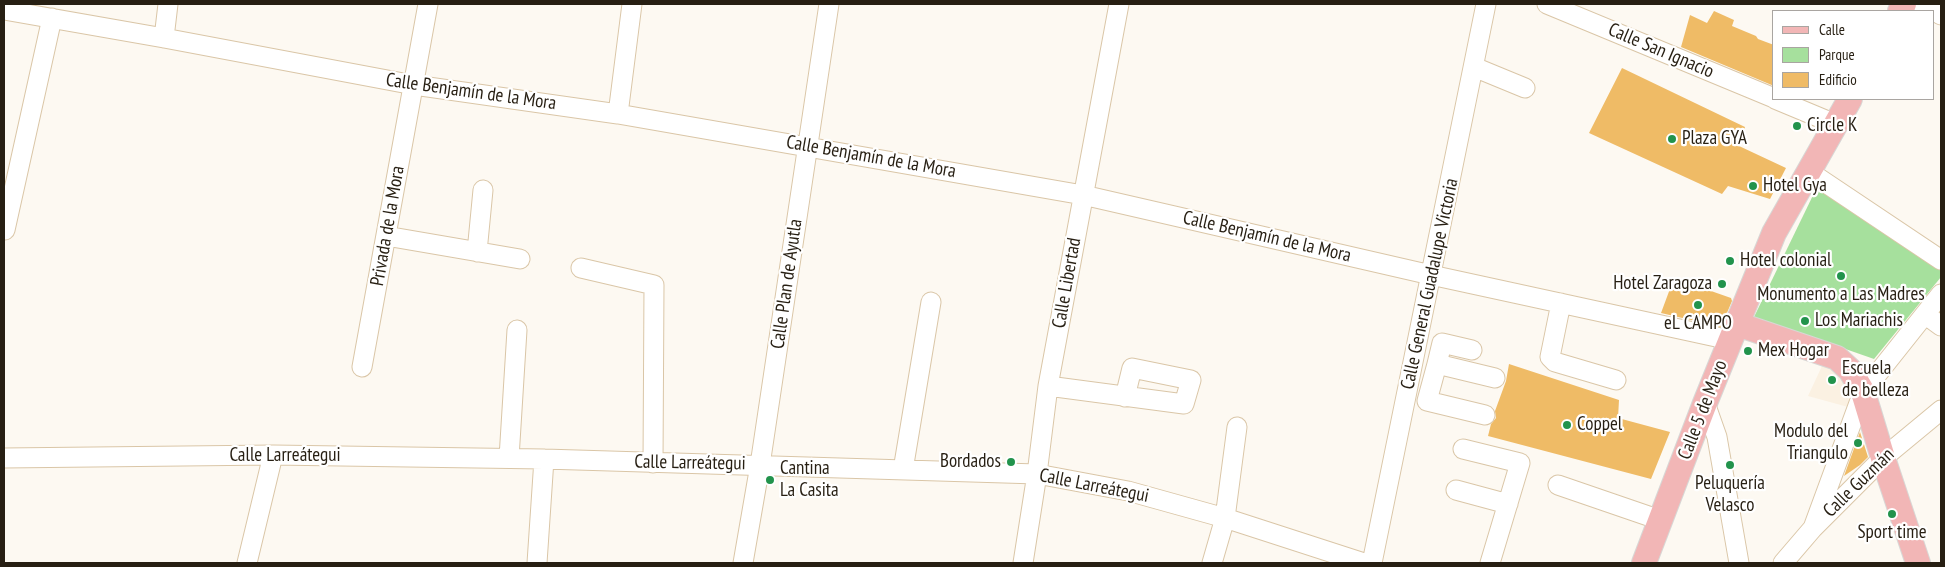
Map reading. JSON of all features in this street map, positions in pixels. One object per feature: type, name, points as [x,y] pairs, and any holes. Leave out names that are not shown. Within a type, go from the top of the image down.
[{"type":"main road","name":"Calle 5 de Mayo","points":[[1644,563],[1705,403],[1774,233],[1849,100]]},
{"type":"main road","points":[[1734,332],[1837,358],[1850,370],[1863,392],[1918,563]]},
{"type":"street","points":[[164,38],[168,4]]},
{"type":"street","name":"Privada de la Mora","points":[[362,368],[428,4]]},
{"type":"street","points":[[618,114],[632,4]]},
{"type":"street","name":"Calle Plan de Ayutla","points":[[743,563],[760,465],[828,4]]},
{"type":"street","name":"Calle Libertad","points":[[1023,563],[1038,474],[1048,386],[1119,4]]},
{"type":"street","name":"Calle General Guadalupe Victoria","points":[[1372,563],[1486,4]]},
{"type":"street","name":"Calle San Ignacio","points":[[1547,4],[1772,97]]},
{"type":"street","name":"Calle Benjamín de la Mora","points":[[4,10],[414,85],[618,114],[808,145],[1083,195],[1561,303],[1734,332]]},
{"type":"street","points":[[5,230],[52,18]]},
{"type":"street","points":[[1474,67],[1525,88]]},
{"type":"street","name":"Calle San Ignacio","points":[[1779,100],[1835,124]]},
{"type":"street","points":[[1808,171],[1941,260]]},
{"type":"street","points":[[478,252],[483,190]]},
{"type":"street","points":[[386,236],[520,259]]},
{"type":"street","points":[[581,268],[654,285],[653,463]]},
{"type":"street","points":[[1813,528],[1863,392],[1941,294]]},
{"type":"street","points":[[903,470],[932,302]]},
{"type":"street","points":[[1561,303],[1550,357],[1555,362],[1616,380]]},
{"type":"street","points":[[1926,315],[1941,326]]},
{"type":"street","points":[[509,458],[517,330]]},
{"type":"street","points":[[1472,350],[1442,343],[1427,401],[1485,415]]},
{"type":"street","points":[[1411,374],[1435,372],[1495,378]]},
{"type":"street","points":[[1048,386],[1125,397]]},
{"type":"street","points":[[1705,403],[1717,437],[1739,563]]},
{"type":"street","name":"Calle Guzmán","points":[[1783,563],[1813,528],[1883,458],[1941,410]]},
{"type":"street","points":[[1212,563],[1225,518],[1237,427]]},
{"type":"street","points":[[1463,449],[1520,462],[1490,563]]},
{"type":"street","points":[[247,563],[273,455]]},
{"type":"street","name":"Calle Larreátegui","points":[[4,458],[273,455],[509,458],[1038,474],[1128,491],[1225,518],[1364,563]]},
{"type":"street","points":[[537,563],[544,459]]},
{"type":"street","points":[[1558,485],[1660,520]]},
{"type":"street","points":[[1456,490],[1508,504]]},
{"type":"shaded area","name":"Escuela de belleza","points":[[1822,366],[1844,368],[1852,391],[1848,407],[1808,396]]},
{"type":"green space","points":[[1818,185],[1941,264],[1941,277],[1874,359],[1754,317]]},
{"type":"building","points":[[1714,11],[1734,20],[1732,26],[1772,44],[1772,85],[1681,47],[1690,15],[1707,23]]},
{"type":"building","name":"Plaza GYA","points":[[1622,68],[1745,127],[1739,146],[1786,168],[1770,199],[1728,186],[1722,194],[1589,133]]},
{"type":"building","name":"eL CAMPO","points":[[1674,278],[1731,298],[1732,301],[1721,327],[1661,313]]},
{"type":"building","name":"Coppel","points":[[1509,364],[1619,400],[1618,418],[1670,432],[1651,479],[1488,436],[1491,424],[1496,418],[1495,411],[1506,381]]},
{"type":"building","name":"Modulo del Triangulo","points":[[1860,432],[1868,457],[1844,476]]},
{"type":"place","name":"Circle K","points":[[1797,126]]},
{"type":"place","name":"Plaza GYA","points":[[1672,139]]},
{"type":"place","name":"Hotel Gya","points":[[1753,186]]},
{"type":"place","name":"Hotel colonial","points":[[1730,261]]},
{"type":"place","name":"Monumento a Las Madres","points":[[1841,276]]},
{"type":"place","name":"Hotel Zaragoza","points":[[1722,284]]},
{"type":"place","name":"eL CAMPO","points":[[1698,305]]},
{"type":"place","name":"Los Mariachis","points":[[1805,321]]},
{"type":"place","name":"Mex Hogar","points":[[1748,351]]},
{"type":"place","name":"Escuela de belleza","points":[[1832,380]]},
{"type":"place","name":"Coppel","points":[[1567,425]]},
{"type":"place","name":"Modulo del Triangulo","points":[[1858,443]]},
{"type":"place","name":"Bordados","points":[[1011,462]]},
{"type":"place","name":"Peluquería Velasco","points":[[1730,465]]},
{"type":"place","name":"Cantina La Casita","points":[[770,480]]},
{"type":"place","name":"Sport time","points":[[1892,514]]}]
